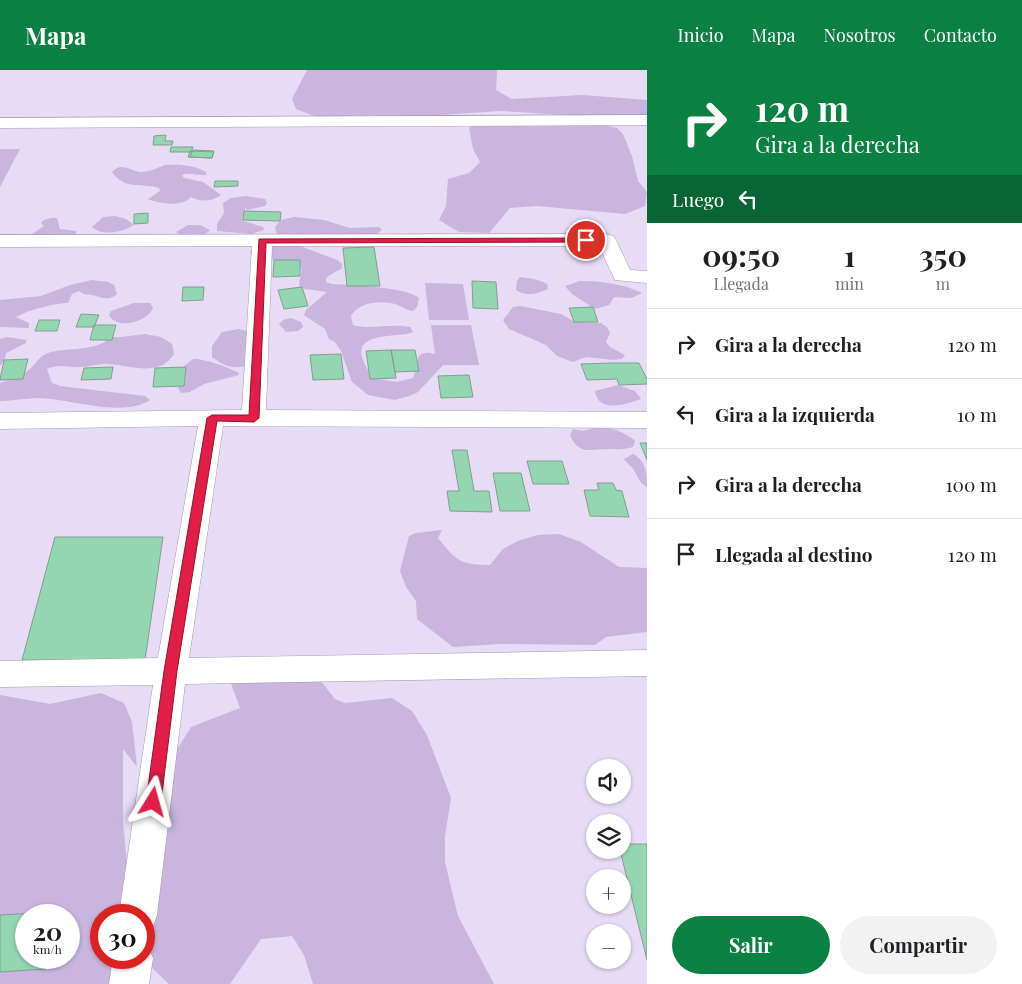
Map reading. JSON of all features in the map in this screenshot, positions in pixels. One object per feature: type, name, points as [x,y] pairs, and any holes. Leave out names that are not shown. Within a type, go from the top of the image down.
[{"type":"street","points":[[0,123],[647,120]]},
{"type":"street","points":[[0,241],[606,240],[622,276],[647,277]]},
{"type":"street","points":[[254,418],[262,241]]},
{"type":"street","points":[[139,904],[171,671],[212,418]]},
{"type":"street","points":[[0,421],[212,418],[647,420]]},
{"type":"street","points":[[0,674],[647,663]]},
{"type":"street","points":[[129,984],[131,969]]},
{"type":"shaded area","points":[[307,70],[497,70],[496,90],[512,99],[582,95],[647,100],[647,115],[599,117],[500,111],[427,116],[356,115],[322,119],[296,109],[292,99]]},
{"type":"shaded area","points":[[593,123],[617,128],[623,134],[632,156],[638,181],[647,192],[645,206],[625,214],[537,206],[510,208],[489,233],[459,232],[439,220],[446,206],[448,179],[469,173],[480,162],[473,149],[469,128],[474,124]]},
{"type":"shaded area","points":[[0,149],[20,149],[0,187]]},
{"type":"shaded area","points":[[165,165],[186,166],[206,172],[206,175],[182,175],[184,178],[203,182],[221,195],[214,199],[206,200],[198,200],[191,197],[183,202],[171,204],[158,202],[148,199],[160,191],[159,188],[128,184],[117,178],[112,172],[119,167],[123,167],[144,172]]},
{"type":"shaded area","points":[[246,196],[265,199],[267,203],[265,206],[247,210],[246,208],[242,218],[244,221],[263,227],[264,230],[251,234],[217,231],[217,224],[224,213],[223,203],[231,198]]},
{"type":"shaded area","points":[[115,216],[126,219],[134,225],[124,230],[107,233],[92,227],[103,217]]},
{"type":"shaded area","points":[[294,217],[324,220],[350,228],[379,227],[382,230],[374,236],[277,235],[275,227],[281,220]]},
{"type":"shaded area","points":[[57,218],[60,229],[76,231],[76,235],[29,236],[44,226],[41,223],[44,220]]},
{"type":"shaded area","points":[[188,225],[200,225],[210,230],[203,235],[193,237],[183,236],[176,232]]},
{"type":"shaded area","points":[[263,245],[300,246],[337,260],[342,264],[342,268],[327,277],[326,282],[403,291],[419,298],[417,307],[413,311],[395,304],[377,302],[364,305],[354,311],[351,316],[353,325],[366,327],[403,326],[410,327],[413,332],[380,337],[365,343],[362,349],[362,357],[372,378],[397,382],[413,378],[420,356],[428,353],[435,354],[431,325],[471,325],[479,365],[443,365],[418,392],[395,400],[368,395],[352,382],[341,351],[335,342],[329,339],[325,329],[304,315],[306,310],[327,292],[305,289],[299,286],[301,271],[298,262],[267,260],[250,253],[251,250]]},
{"type":"shaded area","points":[[520,277],[534,279],[547,284],[548,289],[532,294],[524,294],[516,290],[517,281]]},
{"type":"shaded area","points":[[92,280],[108,282],[114,285],[117,294],[111,298],[105,298],[84,294],[79,291],[72,294],[68,303],[42,307],[16,317],[29,323],[29,328],[0,327],[0,300],[41,296],[70,285]]},
{"type":"shaded area","points":[[580,281],[628,287],[642,293],[631,298],[614,297],[609,305],[595,309],[572,294],[565,286]]},
{"type":"shaded area","points":[[425,283],[463,284],[469,320],[429,320]]},
{"type":"shaded area","points":[[134,303],[150,303],[153,308],[146,317],[132,322],[119,322],[113,320],[109,315],[111,311]]},
{"type":"shaded area","points":[[520,306],[561,314],[575,322],[601,323],[607,327],[610,333],[606,342],[610,347],[625,355],[622,359],[586,357],[573,362],[557,356],[546,345],[509,329],[503,320],[513,307]]},
{"type":"shaded area","points":[[291,318],[301,322],[303,327],[298,331],[286,332],[279,324],[283,320]]},
{"type":"shaded area","points":[[239,329],[247,331],[247,366],[228,366],[220,363],[212,357],[212,346],[222,332]]},
{"type":"shaded area","points":[[145,334],[161,337],[172,344],[174,354],[161,366],[136,368],[106,364],[81,367],[56,366],[47,369],[52,383],[60,386],[145,396],[150,400],[139,405],[112,408],[39,398],[0,401],[0,383],[24,373],[45,354],[98,345],[105,342],[105,337]]},
{"type":"shaded area","points":[[7,337],[26,340],[26,343],[6,353],[5,360],[0,366],[0,339]]},
{"type":"shaded area","points":[[193,359],[204,360],[223,366],[239,373],[239,375],[204,384],[190,392],[181,393],[178,388],[184,377],[184,366]]},
{"type":"shaded area","points":[[618,385],[635,391],[641,399],[614,406],[601,403],[595,391]]},
{"type":"shaded area","points":[[599,427],[614,429],[627,435],[635,441],[633,447],[586,450],[577,446],[570,435],[573,429],[582,431]]},
{"type":"shaded area","points":[[633,454],[641,460],[645,468],[647,487],[640,481],[624,459]]},
{"type":"shaded area","points":[[442,530],[438,538],[455,557],[466,563],[490,565],[503,549],[520,540],[538,535],[559,534],[581,542],[619,567],[647,568],[647,632],[606,637],[595,645],[499,644],[453,647],[417,619],[416,601],[406,587],[400,571],[409,536],[416,533]]},
{"type":"shaded area","points":[[223,662],[321,681],[335,699],[345,703],[392,698],[412,711],[427,735],[451,798],[445,836],[445,862],[458,916],[494,984],[313,984],[304,955],[292,936],[261,939],[230,984],[169,984],[153,969],[155,969],[155,904],[131,904],[161,775],[191,727],[240,708]]},
{"type":"shaded area","points":[[101,693],[124,703],[132,722],[137,767],[123,749],[123,822],[128,875],[124,904],[90,904],[90,969],[115,969],[110,984],[0,984],[0,695],[50,704]]},
{"type":"building","points":[[166,135],[165,141],[173,141],[172,145],[153,145],[154,136]]},
{"type":"building","points":[[171,147],[193,147],[191,152],[170,152]]},
{"type":"building","points":[[193,150],[214,151],[212,158],[190,157]]},
{"type":"building","points":[[190,151],[214,152],[212,158],[188,157]]},
{"type":"building","points":[[215,181],[238,181],[238,186],[214,187]]},
{"type":"building","points":[[244,211],[281,212],[280,221],[243,220]]},
{"type":"building","points":[[148,213],[148,223],[134,224],[134,214]]},
{"type":"building","points":[[374,247],[380,286],[347,286],[343,248]]},
{"type":"building","points":[[274,260],[300,260],[300,276],[273,277]]},
{"type":"building","points":[[472,281],[496,282],[498,309],[473,308]]},
{"type":"building","points":[[183,287],[204,287],[203,300],[182,301]]},
{"type":"building","points":[[302,287],[308,306],[284,309],[278,290]]},
{"type":"building","points":[[593,307],[598,322],[574,322],[569,308]]},
{"type":"building","points":[[81,314],[99,315],[94,327],[76,327]]},
{"type":"building","points":[[39,320],[60,320],[57,331],[35,331]]},
{"type":"building","points":[[94,325],[116,325],[112,340],[90,340]]},
{"type":"building","points":[[391,350],[415,350],[419,371],[395,372]]},
{"type":"building","points":[[391,350],[396,378],[370,379],[366,351]]},
{"type":"building","points":[[341,354],[344,379],[313,380],[310,355]]},
{"type":"building","points":[[28,359],[23,379],[0,380],[4,360]]},
{"type":"building","points":[[639,363],[647,379],[647,384],[619,385],[617,379],[587,380],[581,364]]},
{"type":"building","points":[[113,367],[111,379],[81,380],[84,368]]},
{"type":"building","points":[[186,367],[184,386],[153,387],[155,368]]},
{"type":"building","points":[[469,375],[473,397],[441,398],[438,376]]},
{"type":"building","points":[[640,443],[647,443],[647,460]]},
{"type":"building","points":[[452,450],[467,450],[474,491],[489,491],[492,512],[450,511],[447,491],[459,491]]},
{"type":"building","points":[[527,461],[562,461],[569,484],[533,484]]},
{"type":"building","points":[[493,473],[521,473],[530,511],[500,511]]},
{"type":"building","points":[[597,483],[613,483],[616,490],[622,491],[629,517],[590,516],[584,490],[599,490]]},
{"type":"building","points":[[55,537],[163,537],[145,660],[22,660]]},
{"type":"building","points":[[631,844],[647,844],[647,960],[631,895],[631,869],[625,869],[622,859],[631,859]]},
{"type":"building","points":[[15,914],[15,969],[46,969],[0,972],[0,915]]},
{"type":"route","points":[[153,802],[171,671],[212,418],[254,418],[262,241],[586,240]]}]
